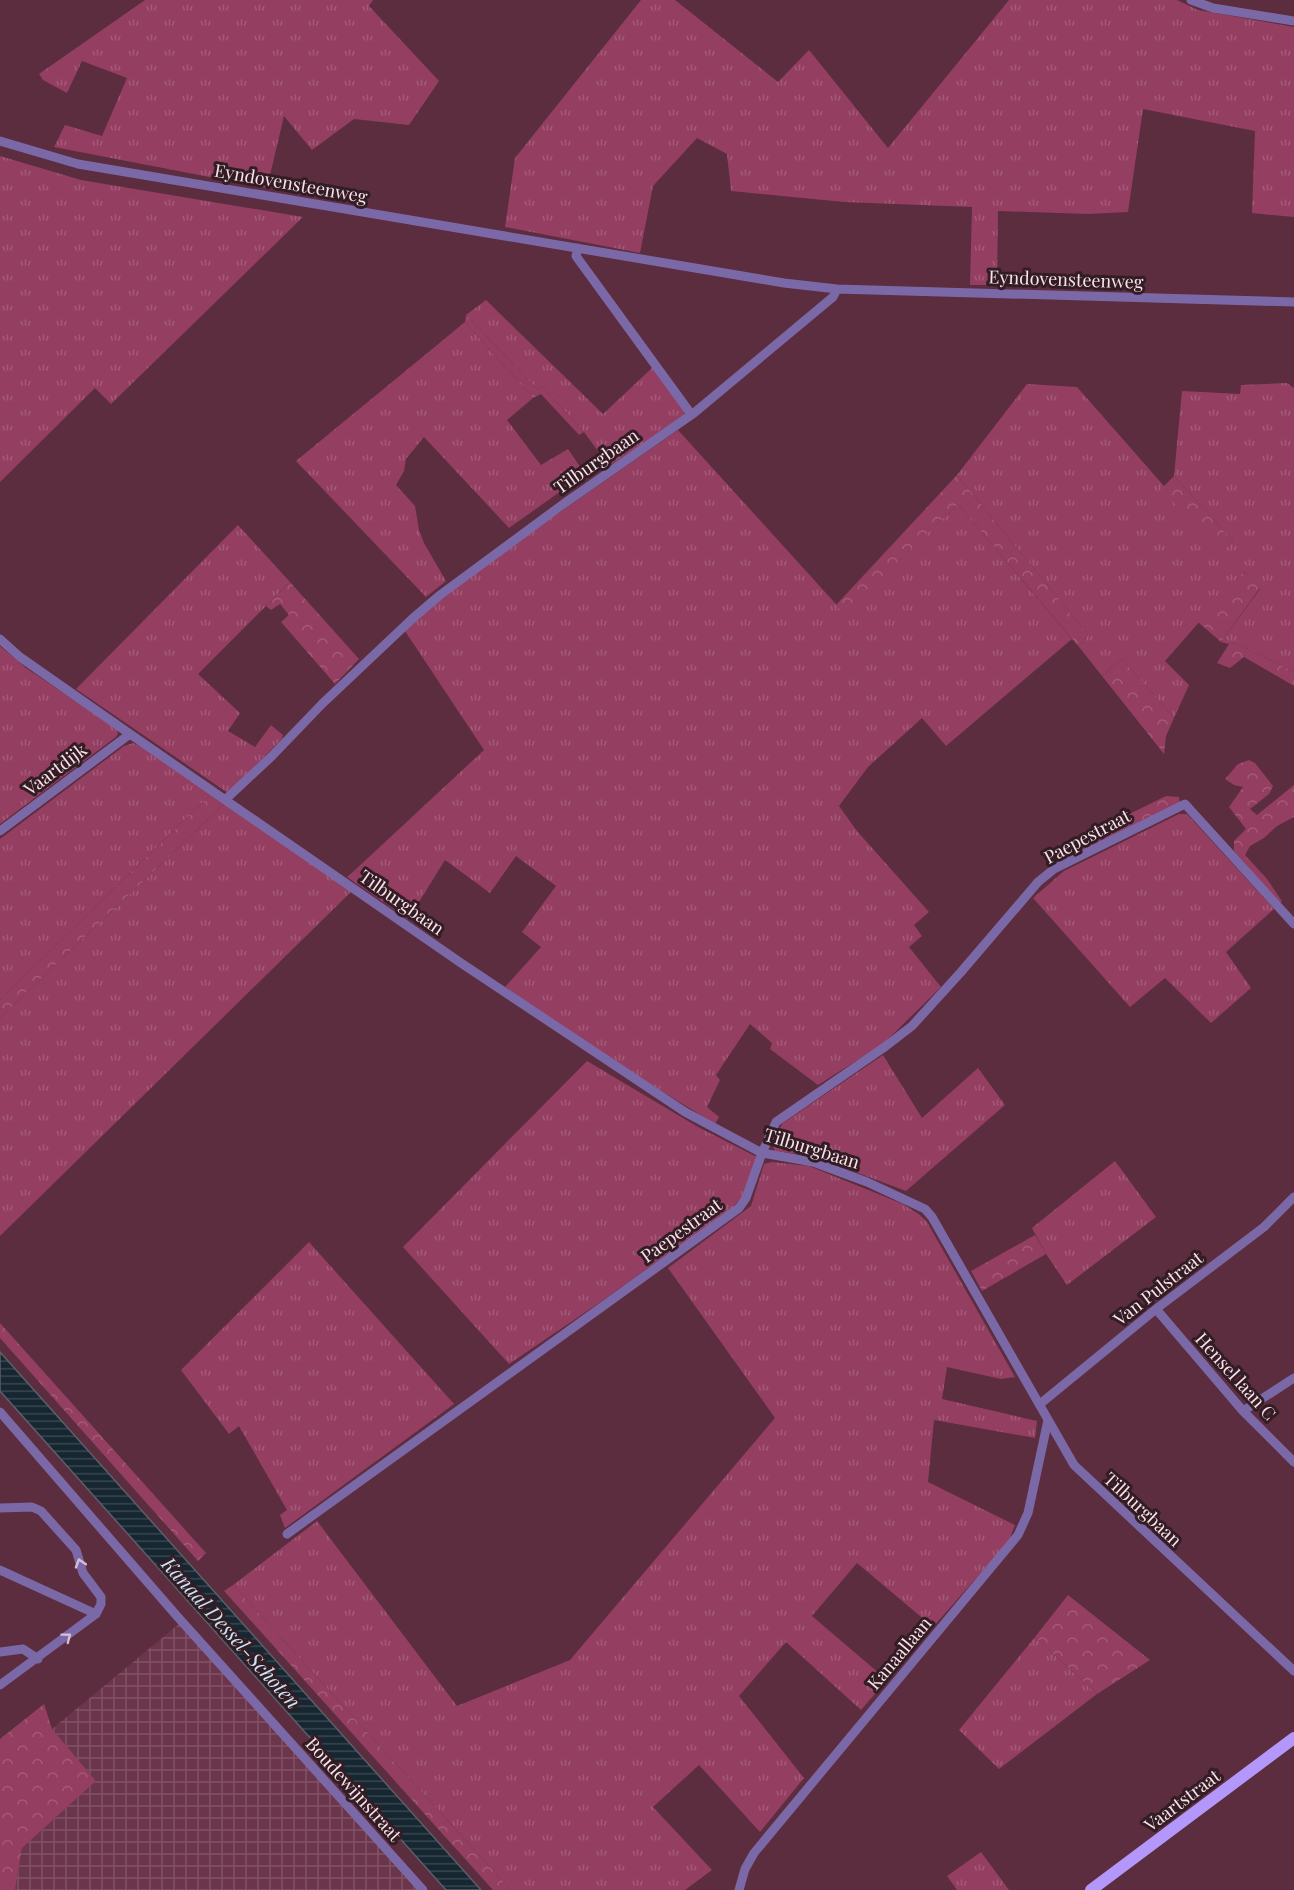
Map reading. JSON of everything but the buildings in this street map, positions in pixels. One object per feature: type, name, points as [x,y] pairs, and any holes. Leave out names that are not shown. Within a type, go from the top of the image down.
[{"type":"main road","name":"Vaartstraat","points":[[1091,1890],[1294,1738]]},
{"type":"street","points":[[1191,0],[1213,8],[1294,21]]},
{"type":"street","name":"Eyndovensteenweg","points":[[0,141],[78,164],[784,283],[837,289],[1294,302]]},
{"type":"street","points":[[578,248],[576,256],[691,414],[833,297],[837,289]]},
{"type":"street","name":"Tilburgbaan","points":[[226,799],[412,619],[514,540],[691,414]]},
{"type":"street","name":"Tilburgbaan","points":[[0,639],[20,657],[461,963],[685,1112],[762,1153],[821,1165],[906,1199],[925,1209],[932,1217],[1074,1465],[1120,1511],[1294,1671]]},
{"type":"street","name":"Vaartdijk","points":[[0,831],[130,734]]},
{"type":"street","name":"Paepestraat","points":[[287,1534],[739,1208],[746,1198],[776,1122],[886,1047],[912,1026],[1038,882],[1054,869],[1185,804],[1294,924]]},
{"type":"street","name":"Van Pulstraat","points":[[1040,1404],[1156,1310],[1264,1227],[1294,1197]]},
{"type":"street","name":"Hensel laan C","points":[[1156,1310],[1243,1411],[1294,1462]]},
{"type":"street","points":[[1243,1411],[1294,1377]]},
{"type":"street","name":"Boudewijnstraat","points":[[0,1412],[160,1598],[423,1890]]},
{"type":"street","name":"Kanaallaan","points":[[739,1890],[745,1869],[761,1844],[1018,1534],[1028,1513],[1048,1419]]},
{"type":"street","points":[[0,1508],[33,1507],[41,1511],[76,1550],[83,1573],[101,1597],[101,1604],[96,1614],[0,1685]]},
{"type":"street","points":[[0,1570],[96,1614]]},
{"type":"street","points":[[0,1652],[23,1649],[38,1659]]},
{"type":"shaded area","points":[[179,1624],[419,1890],[15,1890],[22,1848],[96,1781],[52,1729]]},
{"type":"green space","points":[[145,0],[373,0],[369,6],[439,81],[409,125],[354,119],[312,150],[284,116],[267,188],[54,147],[65,125],[102,136],[127,78],[82,61],[67,93],[43,80],[39,74]]},
{"type":"green space","points":[[641,0],[675,0],[778,82],[809,50],[888,148],[1009,0],[1177,0],[1198,10],[1294,27],[1294,217],[1252,213],[1255,131],[1143,109],[1128,212],[1088,214],[998,211],[997,285],[970,285],[972,207],[844,202],[731,191],[727,154],[697,138],[653,186],[640,253],[505,227],[515,158]]},
{"type":"green space","points":[[0,156],[81,180],[303,217],[111,404],[95,388],[0,482]]},
{"type":"green space","points":[[486,300],[603,414],[653,367],[685,411],[683,417],[609,466],[584,432],[542,386],[537,389],[466,315]]},
{"type":"green space","points":[[466,315],[537,389],[542,386],[584,432],[579,435],[541,394],[533,398],[465,322]]},
{"type":"green space","points":[[465,322],[533,398],[507,420],[541,465],[568,449],[585,474],[509,528],[424,437],[406,459],[404,471],[396,485],[415,506],[424,543],[446,581],[426,597],[296,461]]},
{"type":"green space","points":[[1287,383],[1294,388],[1294,672],[1236,643],[1221,642],[1260,589],[1244,571],[1165,661],[1189,685],[1174,718],[1122,659],[1102,676],[1079,647],[1088,635],[957,475],[1027,384],[1077,387],[1164,486],[1162,488],[1221,553],[1233,541],[1174,476],[1182,391],[1240,394],[1241,385]]},
{"type":"green space","points":[[678,430],[844,613],[958,504],[1072,639],[946,746],[922,718],[868,767],[839,806],[857,831],[929,912],[914,925],[922,936],[909,947],[941,987],[883,1044],[818,1085],[770,1049],[772,1043],[750,1024],[716,1075],[720,1080],[707,1107],[719,1117],[715,1124],[634,1074],[505,987],[541,947],[522,932],[556,886],[516,856],[490,893],[445,860],[414,910],[355,870],[484,750],[405,631],[432,605],[491,560]]},
{"type":"green space","points":[[957,475],[1088,635],[1079,647],[958,504],[844,614],[836,605]]},
{"type":"green space","points":[[1174,476],[1233,541],[1221,554],[1161,489]]},
{"type":"green space","points":[[238,525],[290,582],[198,674],[240,713],[228,731],[255,747],[271,725],[283,735],[282,739],[228,793],[76,689]]},
{"type":"green space","points":[[1244,571],[1260,588],[1221,642],[1198,622]]},
{"type":"green space","points":[[290,582],[359,659],[335,684],[281,622],[289,615],[280,604],[271,610],[266,606]]},
{"type":"green space","points":[[1236,643],[1294,672],[1294,686],[1244,657],[1230,668],[1217,663],[1229,644]]},
{"type":"green space","points":[[0,646],[26,668],[116,728],[118,733],[116,737],[0,824]]},
{"type":"green space","points":[[1122,659],[1174,718],[1166,736],[1164,754],[1102,676]]},
{"type":"green space","points":[[133,743],[211,794],[0,1000],[0,839],[124,746]]},
{"type":"green space","points":[[1249,760],[1255,763],[1273,786],[1269,794],[1250,809],[1257,815],[1294,785],[1294,817],[1277,826],[1264,838],[1250,846],[1245,855],[1267,879],[1282,901],[1280,903],[1234,851],[1234,841],[1246,829],[1229,807],[1243,787],[1234,785],[1225,779],[1238,764]]},
{"type":"green space","points":[[211,794],[224,804],[0,1018],[0,1000]]},
{"type":"green space","points":[[1166,796],[1179,797],[1180,803],[1060,862],[1056,850]]},
{"type":"green space","points":[[224,804],[352,891],[0,1236],[0,1018]]},
{"type":"green space","points":[[1179,814],[1187,814],[1274,909],[1226,952],[1251,988],[1211,1023],[1165,978],[1130,1007],[1033,898],[1064,871]]},
{"type":"green space","points":[[355,870],[414,910],[408,919],[347,877]]},
{"type":"green space","points":[[883,1055],[922,1118],[978,1068],[1005,1105],[906,1191],[813,1156],[775,1151],[773,1140],[783,1123]]},
{"type":"green space","points":[[587,1061],[698,1127],[757,1157],[744,1195],[732,1208],[509,1364],[403,1247]]},
{"type":"green space","points":[[1115,1161],[1156,1217],[1067,1285],[1032,1228]]},
{"type":"green space","points":[[772,1162],[809,1166],[903,1204],[927,1222],[1015,1377],[1001,1379],[947,1367],[942,1399],[1037,1421],[1035,1438],[934,1420],[928,1482],[1015,1525],[1009,1541],[933,1627],[857,1563],[812,1616],[887,1680],[861,1710],[786,1642],[739,1696],[804,1778],[760,1832],[699,1765],[653,1807],[712,1870],[685,1890],[511,1890],[233,1585],[317,1521],[457,1706],[570,1660],[775,1418],[668,1268],[751,1206],[764,1164]]},
{"type":"green space","points":[[1035,1235],[1046,1254],[982,1291],[971,1271]]},
{"type":"green space","points":[[309,1242],[454,1404],[285,1528],[280,1515],[287,1510],[239,1426],[229,1434],[181,1370]]},
{"type":"green space","points":[[0,1323],[206,1553],[198,1561],[0,1338]]},
{"type":"green space","points":[[233,1585],[511,1890],[493,1890],[224,1591]]},
{"type":"green space","points":[[1068,1595],[1150,1660],[1097,1694],[1035,1637]]},
{"type":"green space","points":[[1035,1637],[1097,1694],[999,1769],[959,1730]]},
{"type":"green space","points":[[44,1704],[52,1729],[96,1781],[22,1848],[15,1890],[0,1890],[0,1739]]},
{"type":"green space","points":[[981,1852],[1009,1890],[957,1890],[947,1876]]},
{"type":"water","name":"Kanaal Dessel-Schoten","points":[[0,1352],[481,1890],[446,1890],[0,1391]]}]
